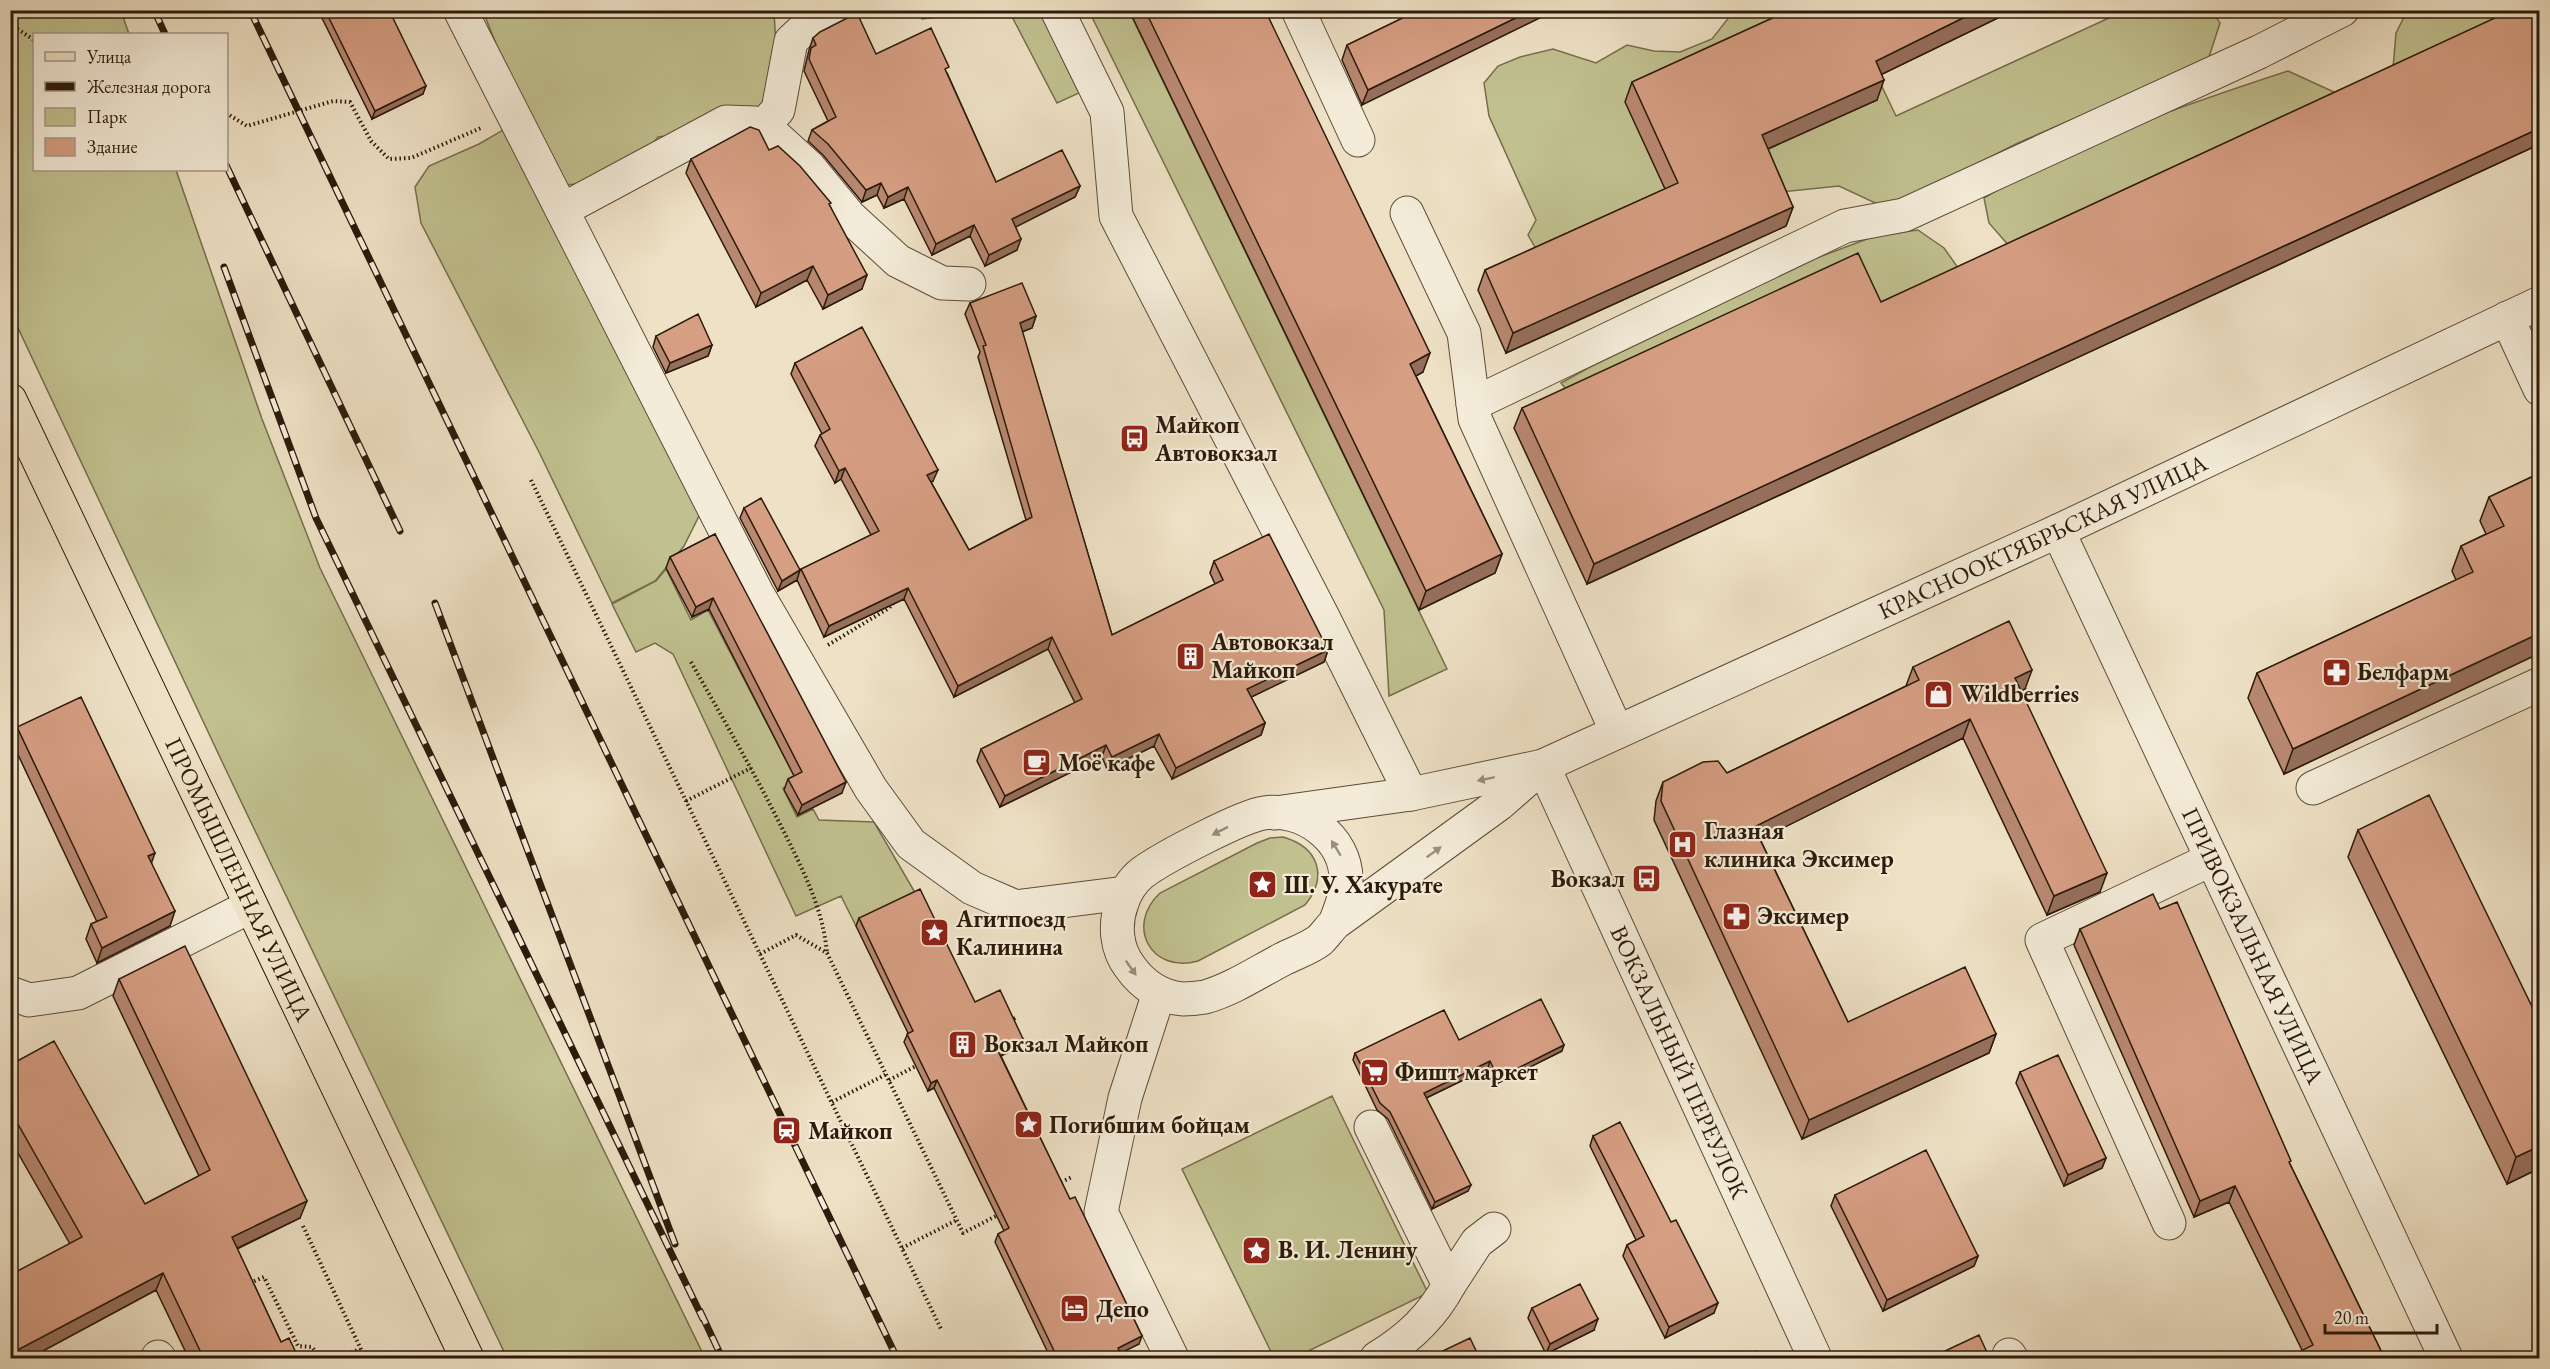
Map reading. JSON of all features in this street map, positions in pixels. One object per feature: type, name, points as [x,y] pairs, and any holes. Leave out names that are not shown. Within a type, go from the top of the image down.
[{"type":"main road","name":"ПРОМЫШЛЕННАЯ УЛИЦА","points":[[10,400],[467,1359]]},
{"type":"street","points":[[460,10],[757,592],[871,789],[911,844],[972,888],[1016,907],[1125,893]]},
{"type":"street","points":[[762,128],[778,110],[791,41],[805,28],[841,10]]},
{"type":"street","points":[[1057,10],[1107,112],[1116,216],[1328,627],[1411,794]]},
{"type":"street","points":[[1298,10],[1358,140]]},
{"type":"street","points":[[1473,404],[1845,226],[1904,215],[2259,52],[2342,10]]},
{"type":"street","points":[[562,210],[726,123],[755,123],[776,136],[809,167],[850,217],[898,261],[942,283],[969,284]]},
{"type":"street","points":[[1407,213],[1464,333],[1475,419],[1617,732]]},
{"type":"street","name":"КРАСНООКТЯБРЬСКАЯ УЛИЦА","points":[[1543,766],[2058,531],[2540,303]]},
{"type":"street","points":[[2506,318],[2540,389]]},
{"type":"street","name":"ПРИВОКЗАЛЬНАЯ УЛИЦА","points":[[2058,531],[2446,1359]]},
{"type":"street","points":[[2313,788],[2540,684]]},
{"type":"street","points":[[1275,813],[1411,794],[1543,766]]},
{"type":"street","points":[[1335,923],[1344,901],[1346,877],[1340,854],[1327,834],[1309,820],[1287,813],[1264,813],[1242,820],[1160,861],[1140,874],[1125,893],[1118,915],[1117,939],[1125,962],[1139,980],[1159,993],[1182,999],[1204,997],[1319,940],[1335,923],[1499,804],[1543,766]]},
{"type":"street","name":"ВОКЗАЛЬНЫЙ ПЕРЕУЛОК","points":[[1543,766],[1815,1359]]},
{"type":"street","points":[[2169,1223],[2042,940],[2212,859]]},
{"type":"street","points":[[10,993],[29,1000],[78,993],[251,906]]},
{"type":"street","points":[[1159,993],[1125,1098],[1101,1212],[1172,1359]]},
{"type":"street","points":[[1371,1127],[1449,1285]]},
{"type":"street","points":[[1377,1359],[1401,1344],[1424,1322],[1478,1242],[1494,1229]]},
{"type":"path","points":[[10,24],[33,39]]},
{"type":"path","points":[[228,114],[247,126],[333,101],[350,102],[371,141],[389,159],[411,158],[433,150],[512,114]]},
{"type":"path","points":[[531,480],[941,1329]]},
{"type":"path","points":[[798,662],[889,608],[896,599]]},
{"type":"path","points":[[691,662],[751,768],[819,909],[827,953],[963,1233],[1003,1212]]},
{"type":"path","points":[[687,801],[751,768]]},
{"type":"path","points":[[760,954],[796,935],[827,953]]},
{"type":"path","points":[[1009,1022],[1017,1017]]},
{"type":"path","points":[[890,1080],[916,1066]]},
{"type":"path","points":[[831,1102],[887,1074]]},
{"type":"path","points":[[1052,1187],[1074,1176]]},
{"type":"path","points":[[902,1248],[957,1220]]},
{"type":"path","points":[[303,1226],[365,1359]]},
{"type":"path","points":[[248,1284],[264,1276],[298,1346],[312,1347],[321,1359]]},
{"type":"path","points":[[339,1359],[360,1349]]},
{"type":"green space","points":[[10,11],[121,11],[129,33],[33,33],[33,171],[176,171],[262,419],[320,568],[705,1358],[507,1358],[11,313]]},
{"type":"green space","points":[[483,11],[774,11],[776,46],[772,103],[690,133],[658,137],[635,165],[593,183],[562,185],[520,105]]},
{"type":"green space","points":[[918,11],[970,11],[963,14],[922,19]]},
{"type":"green space","points":[[1009,11],[1040,11],[1079,93],[1057,103]]},
{"type":"green space","points":[[1089,11],[1129,11],[1447,669],[1389,696],[1384,610]]},
{"type":"green space","points":[[1734,11],[1846,11],[1896,116],[2124,11],[2212,11],[2220,23],[2208,60],[2018,143],[1888,209],[1839,186],[1771,193],[1543,261],[1528,235],[1536,220],[1489,116],[1484,83],[1498,66],[1520,57],[1553,49],[1596,63],[1627,45],[1654,51],[1680,52],[1712,39]]},
{"type":"green space","points":[[2407,11],[2539,11],[2393,68],[2396,33]]},
{"type":"green space","points":[[2288,71],[2345,97],[2017,255],[1989,223],[1984,198],[2057,159],[2171,111]]},
{"type":"green space","points":[[510,126],[704,506],[684,546],[655,581],[612,603],[540,454],[421,223],[415,187],[429,166],[479,144]]},
{"type":"green space","points":[[1918,230],[1944,248],[1966,279],[1575,400],[1561,383],[1814,259],[1875,236]]},
{"type":"green space","points":[[666,569],[691,620],[708,610],[797,781],[783,788],[797,817],[813,809],[819,820],[874,822],[917,896],[856,926],[841,896],[796,916],[673,654],[655,643],[636,652],[612,604],[656,581]]},
{"type":"green space","points":[[1283,837],[1305,848],[1312,855],[1316,864],[1317,884],[1305,905],[1198,961],[1181,963],[1167,960],[1156,954],[1148,944],[1144,932],[1145,919],[1150,906],[1160,893],[1257,843],[1270,838]]},
{"type":"green space","points":[[1332,1096],[1428,1293],[1294,1358],[1274,1358],[1182,1169]]},
{"type":"building","points":[[325,10],[389,10],[426,86],[375,111]]},
{"type":"building","points":[[1145,10],[1265,10],[1430,353],[1410,364],[1502,554],[1426,591]]},
{"type":"building","points":[[1419,10],[1532,10],[1368,90],[1347,45]]},
{"type":"building","points":[[1790,10],[1979,10],[1876,61],[1884,80],[1762,135],[1793,207],[1513,333],[1485,270],[1678,183],[1632,82]]},
{"type":"building","points":[[2512,10],[2540,10],[2540,128],[1594,564],[1522,408],[1858,253],[1881,302]]},
{"type":"building","points":[[857,13],[876,54],[931,28],[949,67],[945,69],[996,182],[1062,150],[1080,186],[1012,219],[1021,239],[989,255],[974,225],[936,244],[908,187],[888,197],[881,183],[866,190],[828,144],[812,130],[836,117],[809,59],[811,48],[816,45],[813,38]]},
{"type":"building","points":[[750,127],[759,130],[769,150],[778,146],[800,166],[831,203],[829,204],[867,275],[828,295],[813,266],[761,293],[691,159]]},
{"type":"building","points":[[1022,283],[1036,316],[1020,323],[1112,635],[1223,580],[1214,561],[1269,534],[1328,650],[1247,689],[1265,723],[1176,768],[1159,734],[1112,757],[1106,745],[1005,796],[981,749],[1082,699],[1052,637],[958,686],[908,588],[829,626],[801,569],[879,531],[845,468],[839,471],[820,435],[830,429],[795,363],[862,327],[938,470],[927,475],[969,550],[1032,517],[983,346],[986,345],[970,303]]},
{"type":"building","points":[[698,314],[712,345],[670,363],[656,336]]},
{"type":"building","points":[[2540,473],[2540,633],[2293,749],[2257,673],[2473,572],[2461,546],[2504,526],[2489,497]]},
{"type":"building","points":[[761,498],[800,570],[782,581],[744,508]]},
{"type":"building","points":[[715,534],[846,782],[802,805],[788,779],[802,772],[713,598],[696,607],[670,557]]},
{"type":"building","points":[[2009,621],[2032,670],[2015,678],[2107,873],[2054,896],[1970,719],[1754,827],[1848,1022],[1965,967],[1996,1034],[1809,1120],[1661,801],[1663,782],[1703,762],[1718,761],[1727,773],[1919,680],[1913,667]]},
{"type":"building","points":[[81,697],[155,853],[148,856],[175,911],[102,948],[91,924],[107,917],[17,727]]},
{"type":"building","points":[[2429,795],[2540,1023],[2540,1146],[2516,1157],[2358,830]]},
{"type":"building","points":[[920,889],[975,1002],[1000,990],[1023,1039],[998,1051],[1070,1199],[1075,1197],[1142,1336],[1118,1348],[1123,1359],[1058,1359],[998,1234],[1009,1228],[937,1080],[931,1083],[907,1034],[913,1031],[859,918]]},
{"type":"building","points":[[2153,894],[2160,909],[2177,902],[2291,1161],[2289,1162],[2385,1359],[2285,1359],[2313,1345],[2235,1186],[2200,1201],[2080,929]]},
{"type":"building","points":[[185,946],[307,1201],[232,1237],[281,1342],[289,1338],[299,1359],[204,1359],[163,1273],[10,1354],[10,1275],[82,1237],[10,1110],[10,1065],[54,1041],[145,1204],[210,1170],[119,979]]},
{"type":"building","points":[[1541,999],[1564,1045],[1498,1078],[1490,1061],[1424,1093],[1471,1185],[1435,1202],[1390,1112],[1380,1103],[1355,1053],[1444,1010],[1459,1040]]},
{"type":"building","points":[[2058,1055],[2106,1158],[2068,1175],[2020,1072]]},
{"type":"building","points":[[1620,1122],[1671,1222],[1676,1220],[1718,1303],[1669,1327],[1627,1245],[1644,1236],[1593,1136]]},
{"type":"building","points":[[1926,1150],[1978,1256],[1887,1300],[1835,1195]]},
{"type":"building","points":[[1580,1284],[1598,1319],[1550,1344],[1532,1308]]},
{"type":"building","points":[[1979,1335],[1990,1359],[1928,1359]]},
{"type":"building","points":[[1470,1338],[1480,1359],[1426,1359]]},
{"type":"building","points":[[1756,1351],[1760,1359],[1742,1359]]},
{"type":"railway","points":[[154,10],[165,33]]},
{"type":"railway","points":[[250,10],[897,1358]]},
{"type":"railway","points":[[228,169],[400,531]]},
{"type":"railway","points":[[224,267],[316,518],[703,1319]]},
{"type":"railway","points":[[435,603],[675,1244]]},
{"type":"railway","points":[[700,1311],[722,1358]]},
{"type":"place","name":"Майкоп Автовокзал","points":[[1134,439]]},
{"type":"place","name":"Автовокзал Майкоп","points":[[1190,656]]},
{"type":"place","name":"Белфарм","points":[[2336,672]]},
{"type":"place","name":"Wildberries","points":[[1939,694]]},
{"type":"place","name":"Моё кафе","points":[[1037,763]]},
{"type":"place","name":"Глазная клиника Эксимер","points":[[1683,845]]},
{"type":"place","name":"Вокзал","points":[[1646,879]]},
{"type":"place","name":"Ш. У. Хакурате","points":[[1263,885]]},
{"type":"place","name":"Эксимер","points":[[1736,916]]},
{"type":"place","name":"Агитпоезд Калинина","points":[[935,933]]},
{"type":"place","name":"Вокзал Майкоп","points":[[963,1044]]},
{"type":"place","name":"Фишт маркет","points":[[1374,1072]]},
{"type":"place","name":"Погибшим бойцам","points":[[1028,1125]]},
{"type":"place","name":"Майкоп","points":[[787,1131]]},
{"type":"place","name":"В. И. Ленину","points":[[1257,1250]]},
{"type":"place","name":"Депо","points":[[1075,1309]]}]
